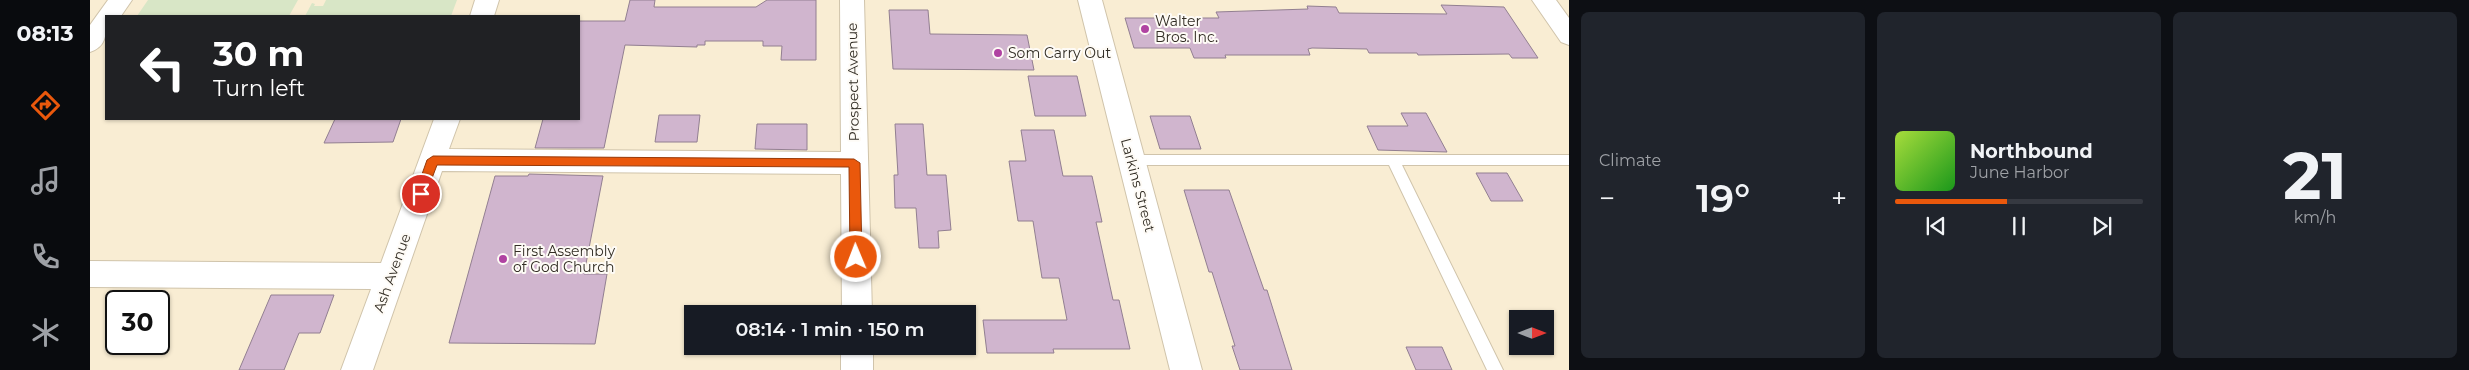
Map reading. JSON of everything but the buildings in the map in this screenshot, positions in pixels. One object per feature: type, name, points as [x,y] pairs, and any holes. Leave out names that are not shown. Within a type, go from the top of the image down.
[{"type":"street","points":[[110,15],[120,0]]},
{"type":"street","points":[[482,15],[487,0]]},
{"type":"street","name":"Prospect Avenue","points":[[852,0],[856,305]]},
{"type":"street","name":"Larkins Street","points":[[1090,0],[1186,370]]},
{"type":"street","points":[[1544,0],[1569,36]]},
{"type":"street","points":[[90,43],[105,21]]},
{"type":"street","name":"Ash Avenue","points":[[357,370],[447,120]]},
{"type":"street","points":[[433,160],[854,163]]},
{"type":"street","points":[[90,274],[390,276]]},
{"type":"street","points":[[857,355],[857,370]]},
{"type":"lane","points":[[1132,160],[1569,160]]},
{"type":"lane","points":[[1393,160],[1495,370]]},
{"type":"green space","points":[[148,0],[298,0],[290,15],[138,15]]},
{"type":"green space","points":[[326,0],[457,0],[451,15],[306,15],[312,3],[315,4],[314,6],[323,6]]},
{"type":"place","name":"Walter Bros. Inc.","points":[[1145,29]]},
{"type":"place","name":"Som Carry Out","points":[[998,53]]},
{"type":"place","name":"First Assembly of God Church","points":[[503,259]]},
{"type":"route","points":[[421,194],[433,160],[854,163],[856,257]]}]
